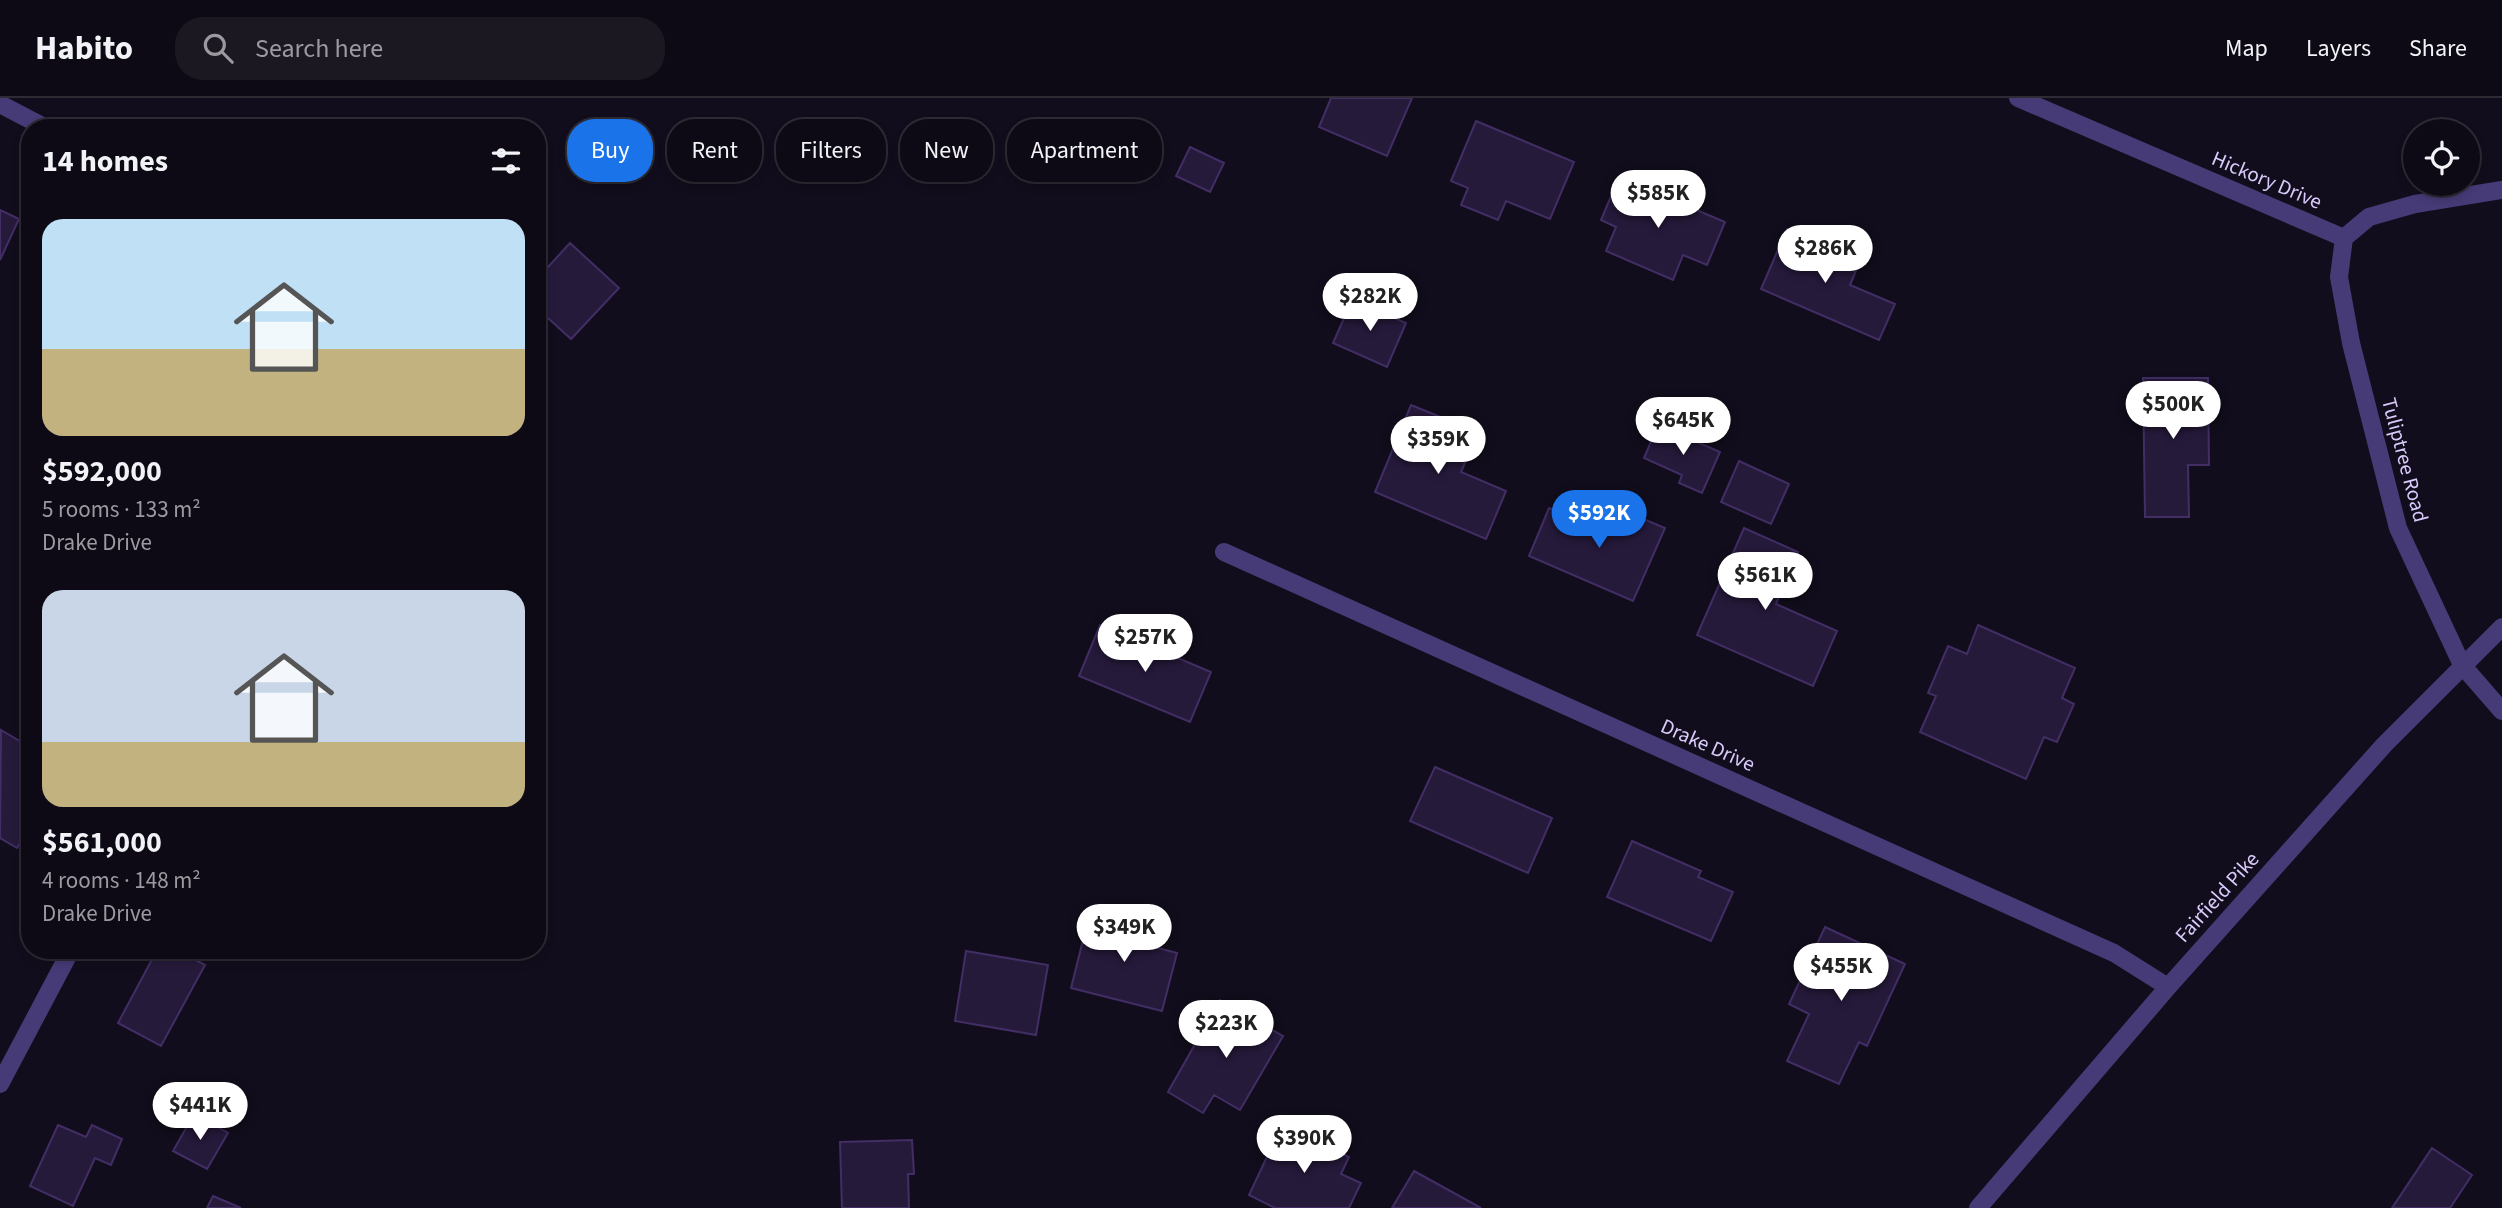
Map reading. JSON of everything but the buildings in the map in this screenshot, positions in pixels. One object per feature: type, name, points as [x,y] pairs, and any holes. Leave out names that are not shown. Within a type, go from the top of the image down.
[{"type":"street","name":"Hickory Drive","points":[[2018,98],[2344,238]]},
{"type":"street","points":[[0,104],[29,119]]},
{"type":"street","points":[[2344,238],[2369,217],[2415,204],[2502,190]]},
{"type":"street","name":"Tuliptree Road","points":[[2344,238],[2339,277],[2351,343],[2398,528],[2462,665],[2502,711]]},
{"type":"street","name":"Drake Drive","points":[[1224,552],[2114,953],[2168,987]]},
{"type":"street","name":"Fairfield Pike","points":[[1978,1208],[2168,987],[2384,745],[2502,627]]},
{"type":"street","points":[[0,1084],[66,959]]}]
